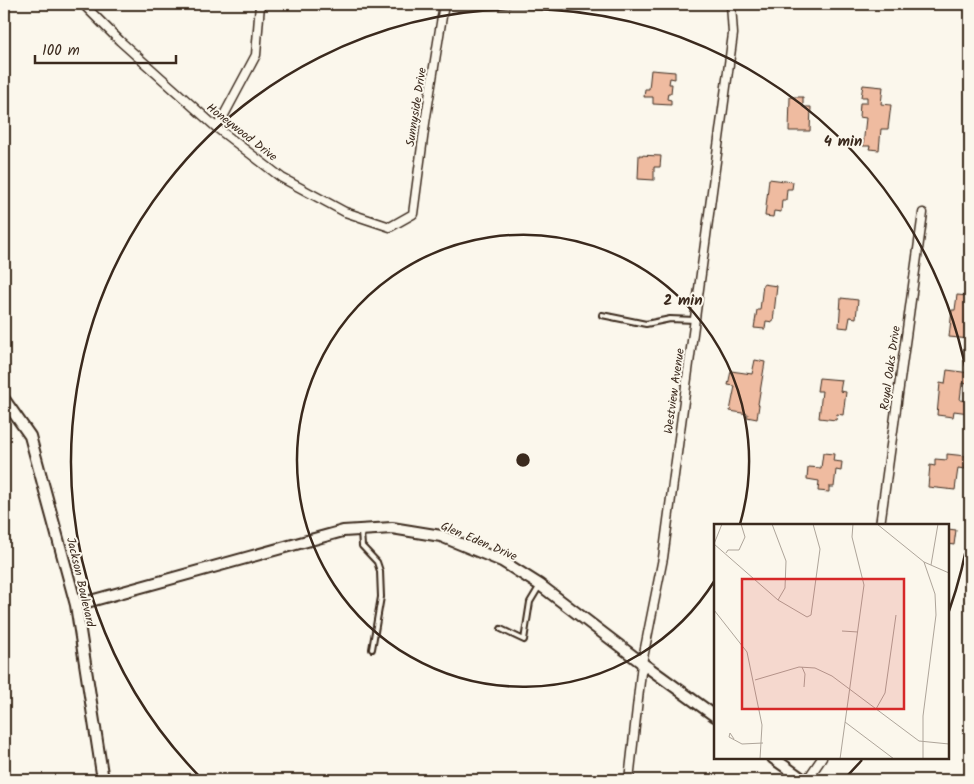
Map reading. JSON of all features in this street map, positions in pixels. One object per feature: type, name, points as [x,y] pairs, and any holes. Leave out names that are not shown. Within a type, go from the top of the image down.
[{"type":"street","name":"Honeywood Drive","points":[[82,4],[120,42],[217,128],[282,178],[345,212],[390,227],[412,214]]},
{"type":"street","points":[[217,128],[256,55],[260,4]]},
{"type":"street","name":"Sunnyside Drive","points":[[412,214],[444,4]]},
{"type":"street","name":"Westview Avenue","points":[[629,780],[642,663],[663,558],[733,34],[732,4]]},
{"type":"street","name":"Royal Oaks Drive","points":[[880,524],[923,214]]},
{"type":"street","name":"Jackson Boulevard","points":[[4,400],[30,436],[76,605],[103,780]]},
{"type":"street","name":"Glen Eden Drive","points":[[76,605],[343,531],[392,528],[441,536],[502,561],[540,585],[714,715]]},
{"type":"street","points":[[774,759],[804,780]]},
{"type":"street","points":[[807,780],[821,759]]},
{"type":"lane","points":[[602,315],[646,324],[670,320],[695,320]]},
{"type":"lane","points":[[361,530],[362,546],[377,562],[380,571],[381,596],[372,649]]},
{"type":"lane","points":[[501,629],[524,640],[530,602],[540,585]]},
{"type":"building","points":[[651,70],[675,72],[675,79],[670,78],[669,84],[672,84],[671,93],[668,93],[667,99],[671,100],[671,105],[653,104],[653,97],[644,97],[645,89],[649,89]]},
{"type":"building","points":[[863,85],[883,87],[881,104],[891,105],[888,129],[881,129],[879,150],[869,149],[870,146],[863,146],[866,118],[859,117],[860,103],[867,103],[867,97],[861,97]]},
{"type":"building","points":[[790,97],[803,97],[803,107],[811,107],[810,131],[789,131]]},
{"type":"building","points":[[639,155],[661,156],[660,167],[654,167],[654,180],[638,179]]},
{"type":"building","points":[[769,179],[793,182],[792,189],[787,189],[786,200],[782,200],[781,212],[774,211],[773,217],[765,216]]},
{"type":"building","points":[[763,284],[777,286],[773,322],[766,321],[765,329],[754,328],[757,310],[760,310]]},
{"type":"building","points":[[957,295],[968,296],[965,330],[970,330],[970,339],[949,337],[952,310],[955,310]]},
{"type":"building","points":[[841,298],[858,300],[856,318],[850,317],[848,328],[839,327]]},
{"type":"building","points":[[755,360],[765,362],[757,419],[747,417],[748,414],[730,411],[735,386],[728,385],[731,371],[752,374]]},
{"type":"building","points":[[947,370],[970,373],[968,384],[962,383],[960,400],[970,401],[969,413],[954,411],[953,417],[937,415],[940,383],[945,384]]},
{"type":"building","points":[[819,378],[842,380],[840,391],[846,392],[843,415],[837,414],[836,420],[819,418],[822,391],[817,391]]},
{"type":"building","points":[[823,453],[834,454],[833,461],[842,462],[841,471],[836,470],[834,487],[829,487],[829,492],[818,491],[819,481],[807,479],[808,467],[821,468]]},
{"type":"building","points":[[947,454],[966,456],[965,469],[958,468],[955,490],[928,487],[930,465],[935,466],[935,459],[947,460]]},
{"type":"building","points":[[949,529],[956,530],[954,545],[949,544]]}]
